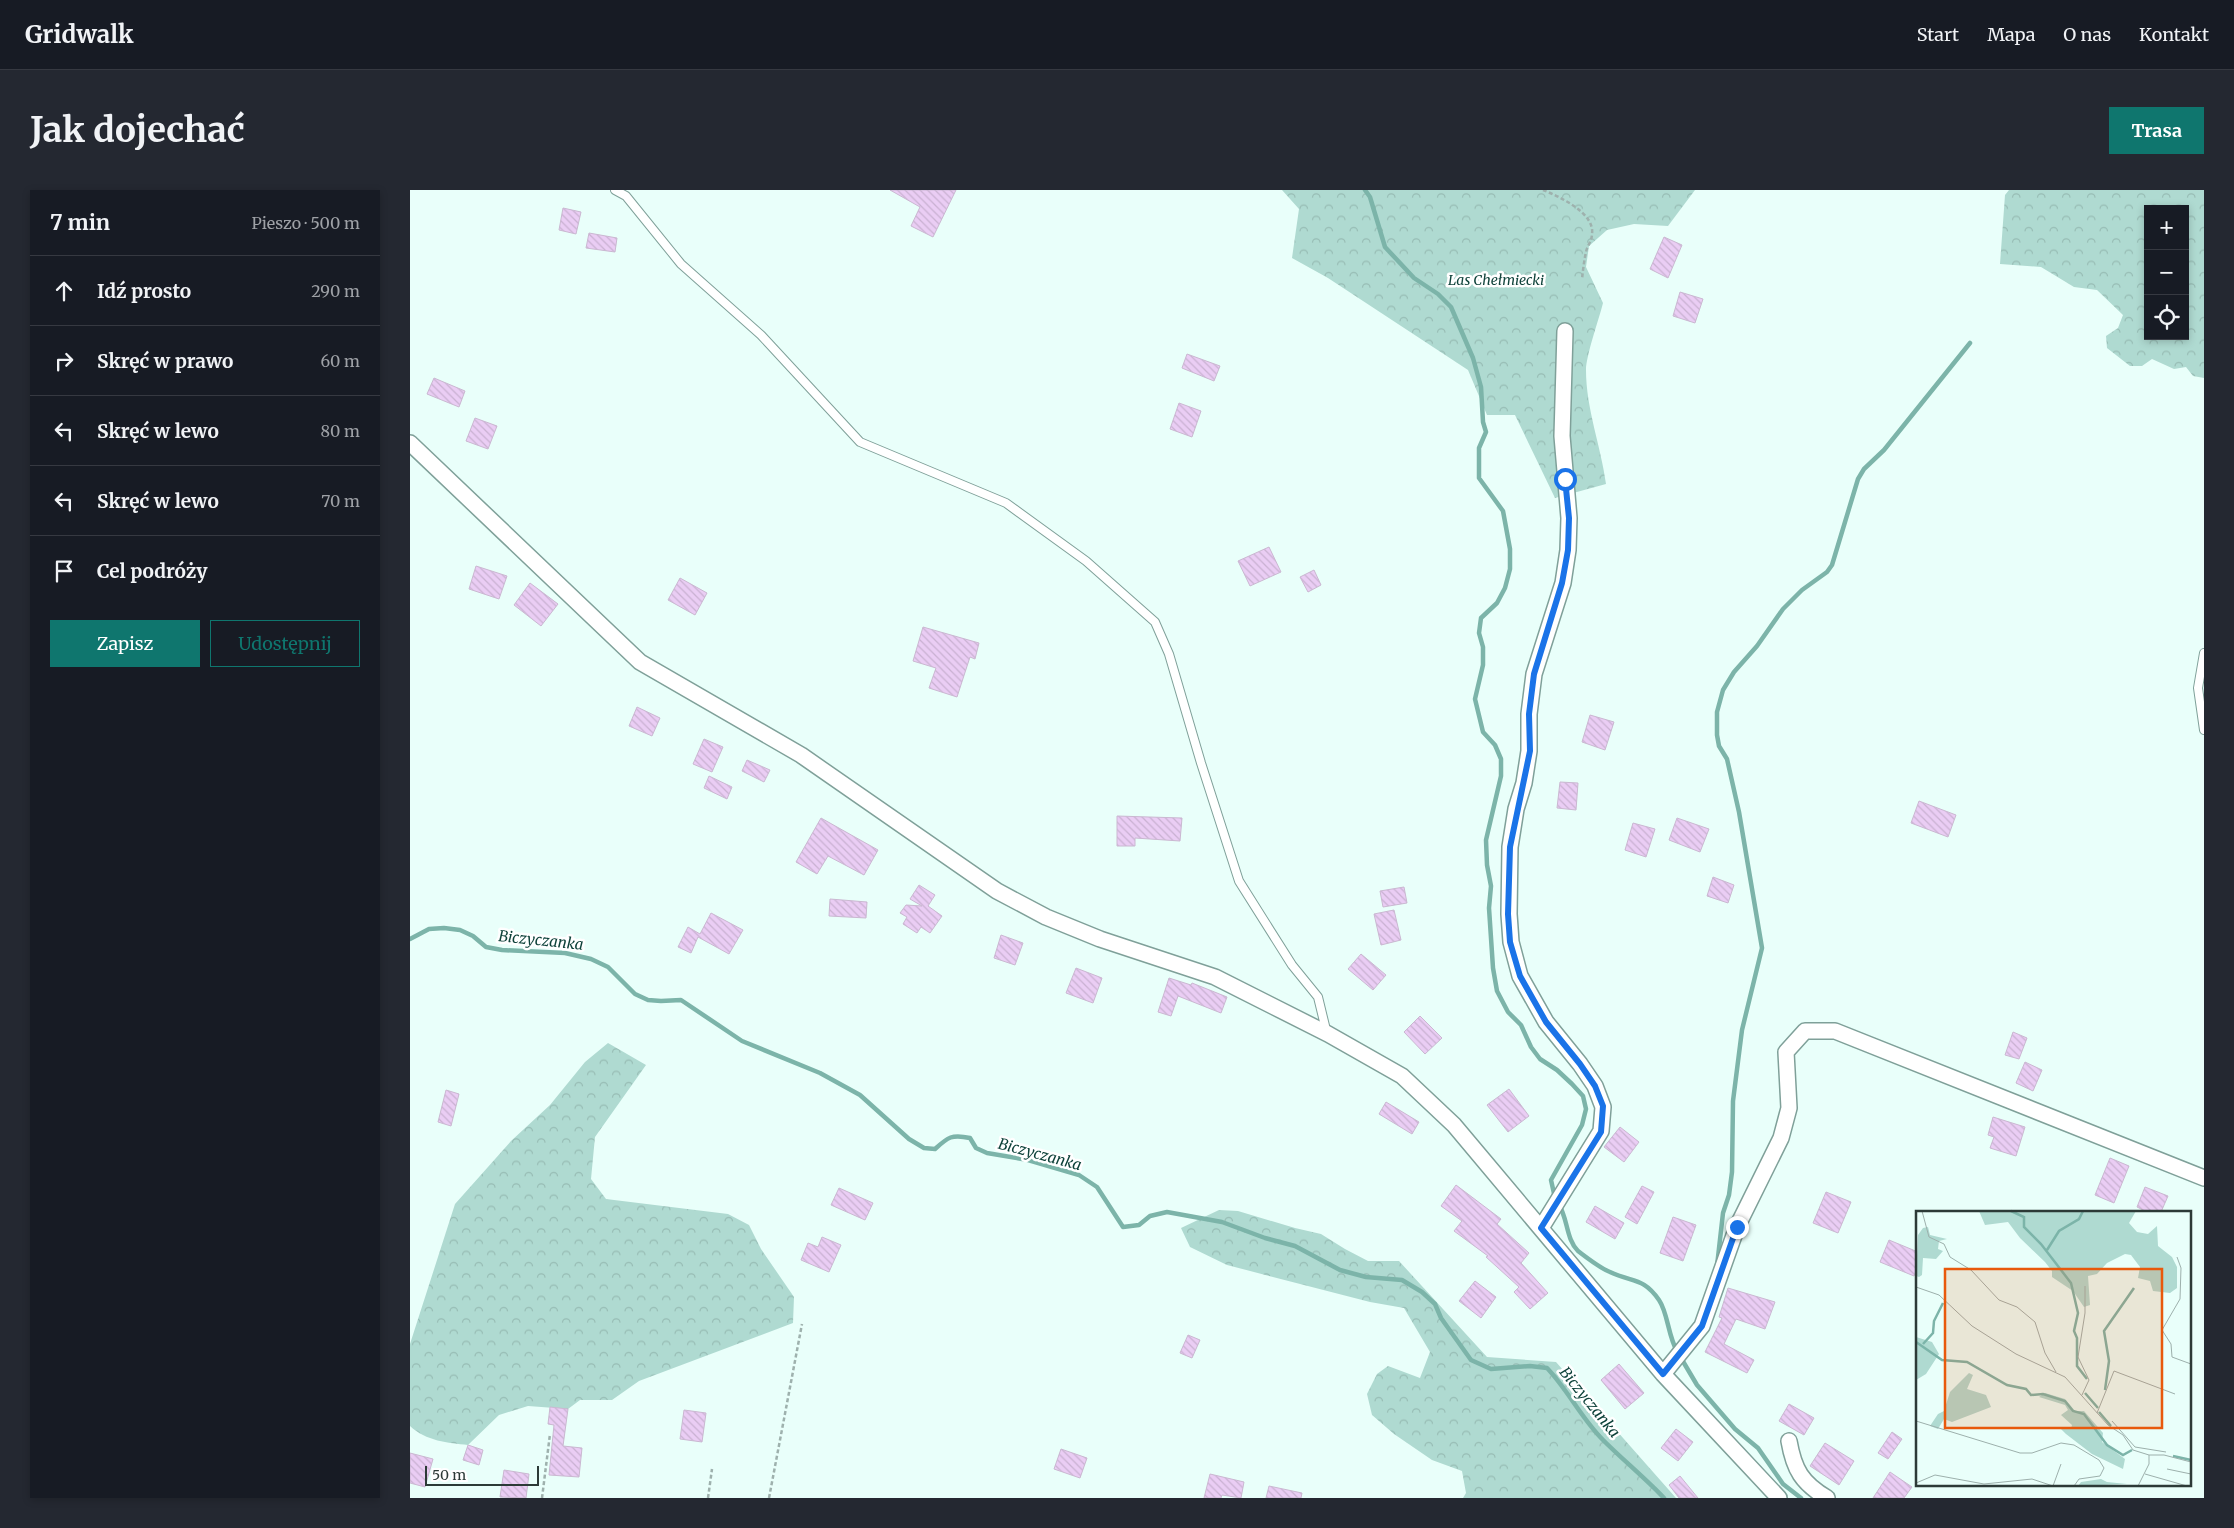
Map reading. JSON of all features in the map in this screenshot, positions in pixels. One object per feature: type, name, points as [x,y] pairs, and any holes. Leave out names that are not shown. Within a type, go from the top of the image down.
[{"type":"street","points":[[1541,1228],[1601,1132],[1603,1106],[1595,1086],[1546,1022],[1520,976],[1510,942],[1508,883],[1514,823],[1530,751],[1529,714],[1534,674],[1562,583],[1568,550],[1569,518],[1562,436],[1565,331]]},
{"type":"street","points":[[410,443],[640,662],[801,755],[997,891],[1046,916],[1100,939],[1215,977],[1328,1034],[1402,1076],[1454,1125],[1663,1374],[1779,1498]]},
{"type":"street","points":[[1663,1374],[1702,1326],[1737,1227],[1780,1138],[1789,1108],[1786,1052],[1805,1031],[1835,1031],[2204,1178]]},
{"type":"street","points":[[1788,1441],[1793,1462],[1810,1488],[1827,1498]]},
{"type":"lane","points":[[615,190],[626,196],[681,264],[761,335],[860,442],[1006,503],[1086,561],[1155,622],[1169,654],[1201,763],[1239,881],[1292,965],[1318,997],[1328,1034]]},
{"type":"lane","points":[[2204,652],[2198,688],[2204,730]]},
{"type":"path","points":[[1543,190],[1578,209],[1588,219],[1593,230],[1586,250],[1582,279]]},
{"type":"path","points":[[769,1498],[802,1324]]},
{"type":"path","points":[[542,1498],[550,1434]]},
{"type":"path","points":[[708,1498],[712,1469]]},
{"type":"green space","name":"Las Chełmiecki","points":[[1282,190],[1695,190],[1668,226],[1634,224],[1607,230],[1589,246],[1586,267],[1603,303],[1588,356],[1586,370],[1588,399],[1606,484],[1555,498],[1515,415],[1487,415],[1468,370],[1328,278],[1292,258],[1299,209]]},
{"type":"green space","points":[[2009,190],[2204,190],[2204,378],[2193,376],[2186,367],[2174,369],[2152,359],[2142,366],[2130,366],[2107,348],[2106,336],[2118,328],[2123,315],[2097,290],[2074,287],[2041,267],[2000,264],[2005,195]]},
{"type":"green space","points":[[608,1043],[646,1065],[595,1137],[591,1179],[606,1199],[728,1214],[749,1225],[761,1249],[794,1297],[793,1323],[639,1381],[612,1400],[580,1400],[568,1409],[528,1406],[499,1415],[468,1445],[445,1442],[423,1435],[410,1426],[410,1344],[455,1204],[511,1141],[550,1105],[585,1062]]},
{"type":"green space","points":[[1219,1210],[1238,1211],[1321,1234],[1368,1261],[1399,1261],[1487,1357],[1556,1362],[1676,1498],[1463,1498],[1466,1493],[1462,1471],[1432,1460],[1394,1434],[1372,1415],[1367,1394],[1377,1374],[1388,1366],[1420,1378],[1430,1352],[1404,1308],[1370,1302],[1227,1265],[1190,1247],[1181,1228]]},
{"type":"building","points":[[890,190],[956,190],[933,237],[911,226],[920,207]]},
{"type":"building","points":[[563,208],[581,212],[576,234],[559,230]]},
{"type":"building","points":[[589,233],[617,238],[615,252],[586,248]]},
{"type":"building","points":[[1664,237],[1682,245],[1668,278],[1650,269]]},
{"type":"building","points":[[1680,292],[1703,299],[1695,323],[1673,316]]},
{"type":"building","points":[[1187,354],[1220,366],[1214,381],[1182,368]]},
{"type":"building","points":[[434,378],[465,391],[459,407],[427,394]]},
{"type":"building","points":[[1179,403],[1201,411],[1192,437],[1170,429]]},
{"type":"building","points":[[475,418],[497,426],[488,449],[466,441]]},
{"type":"building","points":[[1269,547],[1281,572],[1250,586],[1238,561]]},
{"type":"building","points":[[476,566],[507,576],[499,599],[469,589]]},
{"type":"building","points":[[1314,570],[1321,585],[1308,592],[1300,577]]},
{"type":"building","points":[[680,578],[707,593],[695,615],[668,600]]},
{"type":"building","points":[[530,583],[558,604],[541,626],[514,605]]},
{"type":"building","points":[[923,627],[979,643],[975,659],[970,657],[957,697],[929,688],[936,668],[913,661]]},
{"type":"building","points":[[637,707],[660,718],[652,736],[629,726]]},
{"type":"building","points":[[1590,715],[1614,722],[1605,750],[1582,742]]},
{"type":"building","points":[[704,739],[723,747],[712,772],[693,764]]},
{"type":"building","points":[[747,760],[770,770],[764,782],[742,771]]},
{"type":"building","points":[[709,776],[732,787],[727,799],[704,788]]},
{"type":"building","points":[[1560,782],[1578,783],[1576,810],[1557,808]]},
{"type":"building","points":[[1919,801],[1956,815],[1948,837],[1911,823]]},
{"type":"building","points":[[1117,816],[1182,818],[1180,841],[1135,838],[1135,846],[1117,846]]},
{"type":"building","points":[[821,818],[878,850],[864,875],[828,856],[817,874],[796,862]]},
{"type":"building","points":[[1677,818],[1709,829],[1700,852],[1669,840]]},
{"type":"building","points":[[1633,823],[1655,829],[1646,857],[1625,850]]},
{"type":"building","points":[[1713,877],[1734,885],[1728,903],[1707,896]]},
{"type":"building","points":[[919,885],[935,895],[928,906],[942,916],[930,933],[921,927],[917,933],[903,924],[907,917],[900,913],[906,905],[922,906],[910,899]]},
{"type":"building","points":[[1404,887],[1407,903],[1383,907],[1380,891]]},
{"type":"building","points":[[830,899],[867,902],[866,918],[829,916]]},
{"type":"building","points":[[1394,910],[1401,940],[1381,945],[1374,914]]},
{"type":"building","points":[[711,913],[743,930],[729,954],[698,937],[691,953],[678,947],[688,927],[700,934]]},
{"type":"building","points":[[1001,935],[1023,943],[1015,965],[994,958]]},
{"type":"building","points":[[1361,954],[1386,975],[1373,990],[1348,969]]},
{"type":"building","points":[[1076,968],[1102,978],[1093,1003],[1066,993]]},
{"type":"building","points":[[1169,978],[1191,985],[1192,983],[1227,997],[1221,1013],[1178,996],[1171,1016],[1158,1012]]},
{"type":"building","points":[[1420,1016],[1442,1038],[1425,1054],[1404,1032]]},
{"type":"building","points":[[2013,1032],[2027,1038],[2019,1059],[2005,1055]]},
{"type":"building","points":[[2025,1062],[2042,1070],[2033,1091],[2016,1083]]},
{"type":"building","points":[[1509,1089],[1529,1116],[1508,1132],[1487,1105]]},
{"type":"building","points":[[446,1090],[459,1094],[451,1126],[438,1122]]},
{"type":"building","points":[[1386,1102],[1419,1122],[1412,1134],[1379,1114]]},
{"type":"building","points":[[1993,1117],[2025,1127],[2016,1156],[1990,1148],[1994,1137],[1988,1135]]},
{"type":"building","points":[[1620,1127],[1639,1142],[1624,1162],[1604,1147]]},
{"type":"building","points":[[2110,1158],[2129,1166],[2114,1203],[2095,1195]]},
{"type":"building","points":[[1456,1185],[1501,1219],[1497,1224],[1529,1253],[1521,1263],[1548,1293],[1530,1309],[1514,1292],[1519,1287],[1486,1257],[1488,1256],[1454,1231],[1462,1221],[1441,1206]]},
{"type":"building","points":[[1642,1186],[1654,1192],[1637,1224],[1625,1217]]},
{"type":"building","points":[[2145,1187],[2168,1196],[2161,1211],[2145,1211],[2137,1207]]},
{"type":"building","points":[[839,1188],[873,1203],[865,1220],[831,1205]]},
{"type":"building","points":[[1826,1192],[1851,1202],[1838,1233],[1813,1223]]},
{"type":"building","points":[[1595,1206],[1624,1223],[1615,1239],[1586,1222]]},
{"type":"building","points":[[1673,1217],[1696,1225],[1683,1261],[1660,1253]]},
{"type":"building","points":[[822,1237],[841,1245],[829,1272],[801,1260],[808,1243],[818,1247]]},
{"type":"building","points":[[1889,1240],[1916,1251],[1916,1271],[1914,1276],[1880,1262]]},
{"type":"building","points":[[1475,1281],[1496,1297],[1481,1318],[1459,1301]]},
{"type":"building","points":[[1728,1288],[1775,1302],[1765,1329],[1736,1319],[1724,1344],[1754,1360],[1747,1373],[1705,1352],[1722,1318],[1719,1317]]},
{"type":"building","points":[[1188,1335],[1200,1340],[1192,1358],[1180,1353]]},
{"type":"building","points":[[1619,1364],[1644,1393],[1625,1409],[1601,1380]]},
{"type":"building","points":[[1789,1404],[1814,1418],[1804,1435],[1779,1421]]},
{"type":"building","points":[[550,1407],[568,1409],[563,1446],[582,1448],[579,1477],[549,1475],[554,1425],[548,1424]]},
{"type":"building","points":[[684,1410],[706,1413],[702,1442],[680,1439]]},
{"type":"building","points":[[1676,1429],[1693,1442],[1678,1461],[1661,1448]]},
{"type":"building","points":[[1892,1432],[1902,1439],[1888,1459],[1878,1453]]},
{"type":"building","points":[[1825,1443],[1854,1461],[1839,1485],[1810,1466]]},
{"type":"building","points":[[468,1445],[483,1450],[479,1465],[463,1460]]},
{"type":"building","points":[[1061,1449],[1087,1458],[1080,1478],[1054,1469]]},
{"type":"building","points":[[410,1453],[433,1459],[425,1487],[410,1483]]},
{"type":"building","points":[[504,1470],[529,1474],[526,1498],[500,1497]]},
{"type":"building","points":[[1890,1472],[1912,1487],[1904,1498],[1873,1498]]},
{"type":"building","points":[[1210,1474],[1244,1482],[1241,1498],[1222,1495],[1221,1498],[1204,1498]]},
{"type":"building","points":[[1680,1476],[1698,1498],[1679,1498],[1669,1485]]},
{"type":"building","points":[[1269,1486],[1302,1493],[1301,1498],[1266,1498]]},
{"type":"waterway","points":[[1365,190],[1370,197],[1385,247],[1414,278],[1438,294],[1451,307],[1473,358],[1481,387],[1483,422],[1486,432],[1479,448],[1479,478],[1503,511],[1510,549],[1510,569],[1505,588],[1497,603],[1481,618],[1479,633],[1483,647],[1483,665],[1475,699],[1483,732],[1495,745],[1501,759],[1501,776],[1486,840],[1487,865],[1491,886],[1489,908],[1493,968],[1497,991],[1508,1012],[1521,1025],[1531,1047],[1540,1059],[1557,1070],[1583,1096],[1586,1109],[1582,1125],[1551,1180],[1555,1198]]},
{"type":"waterway","points":[[1717,1266],[1723,1213],[1729,1195],[1732,1172],[1733,1101],[1742,1030],[1762,948],[1739,812],[1727,759],[1719,746],[1717,735],[1717,712],[1723,690],[1734,672],[1757,646],[1783,609],[1802,590],[1827,572],[1832,565],[1858,479],[1864,469],[1884,450],[1970,343]]},
{"type":"waterway","name":"Biczyczanka","points":[[410,939],[429,929],[444,928],[460,930],[473,936],[486,947],[502,950],[565,953],[591,959],[608,967],[635,994],[648,1000],[681,1000],[742,1041],[820,1073],[860,1095],[909,1139],[924,1148],[935,1149],[943,1142],[954,1137],[970,1138],[976,1148],[987,1153],[1028,1160],[1079,1175],[1097,1187],[1123,1227],[1139,1225],[1150,1216],[1167,1212],[1222,1222],[1265,1238],[1295,1246],[1340,1270],[1366,1277],[1402,1280],[1422,1292],[1435,1304],[1441,1318],[1471,1360],[1491,1369],[1530,1366],[1547,1368],[1562,1385],[1595,1431],[1664,1498]]},
{"type":"waterway","points":[[1559,1205],[1571,1241],[1578,1251],[1602,1268],[1648,1287],[1659,1300],[1677,1351]]},
{"type":"waterway","points":[[1681,1358],[1697,1385],[1735,1429],[1758,1448],[1783,1484],[1801,1498]]},
{"type":"route","points":[[1565,479],[1569,518],[1568,550],[1562,583],[1534,674],[1529,714],[1530,751],[1524,783],[1516,809],[1510,847],[1508,914],[1510,942],[1520,976],[1546,1022],[1595,1086],[1603,1106],[1603,1117],[1601,1132],[1541,1228],[1663,1374],[1702,1326],[1737,1227]]}]
